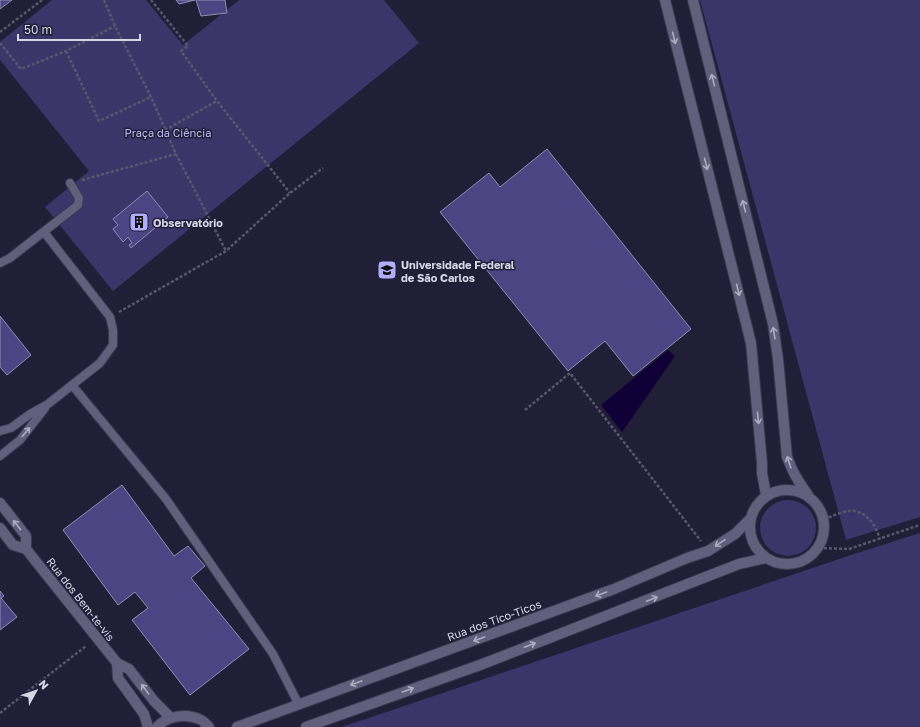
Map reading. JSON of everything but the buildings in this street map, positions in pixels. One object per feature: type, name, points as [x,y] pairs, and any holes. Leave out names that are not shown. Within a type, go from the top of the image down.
[{"type":"street","points":[[665,0],[751,343],[762,473],[766,495]]},
{"type":"street","points":[[693,0],[772,324],[778,359],[787,457],[796,480],[819,506],[824,519],[824,534],[819,548],[808,558],[794,564],[780,564],[766,558],[756,548],[750,534],[750,519],[756,505],[766,495],[780,489],[794,489],[808,495]]},
{"type":"street","name":"Rua dos Bem-te-vis","points":[[0,503],[26,536],[26,549]]},
{"type":"street","name":"Rua dos Tico-Ticos","points":[[237,727],[614,589],[687,558],[708,551],[735,534],[750,519]]},
{"type":"street","name":"Rua dos Bem-te-vis","points":[[0,528],[13,544],[26,549],[117,663],[129,669],[154,701],[171,718]]},
{"type":"street","points":[[306,727],[480,665],[739,564],[766,558]]},
{"type":"street","name":"Rua dos Bem-te-vis","points":[[117,663],[118,678],[144,714],[148,727]]},
{"type":"street","points":[[157,727],[171,718],[186,716],[200,719],[209,727]]},
{"type":"lane","points":[[0,263],[10,258],[78,205],[79,198],[70,184]]},
{"type":"lane","points":[[0,432],[10,428],[48,404],[100,362],[113,345],[114,338],[110,317],[44,232]]},
{"type":"lane","points":[[72,385],[166,499],[273,654],[299,705]]},
{"type":"lane","points":[[0,456],[20,440],[48,404]]},
{"type":"path","points":[[0,32],[42,0]]},
{"type":"path","points":[[104,0],[115,26],[151,97],[176,154],[226,251]]},
{"type":"path","points":[[151,0],[188,46],[181,51],[217,101],[290,193]]},
{"type":"path","points":[[0,43],[21,69],[66,51],[115,26]]},
{"type":"path","points":[[66,51],[99,121],[151,97]]},
{"type":"path","points":[[165,130],[217,101]]},
{"type":"path","points":[[70,184],[176,154]]},
{"type":"path","points":[[110,317],[226,251],[290,193],[323,168]]},
{"type":"path","points":[[525,410],[570,373],[708,551]]},
{"type":"path","points":[[824,519],[848,510],[858,512],[871,520],[880,539]]},
{"type":"path","points":[[819,548],[849,549],[920,525]]},
{"type":"path","points":[[0,713],[96,638]]},
{"type":"green space","name":"Praça da Ciência","points":[[52,0],[146,0],[183,45],[239,0],[384,0],[419,43],[113,291],[45,207],[89,171],[0,60],[0,42]]},
{"type":"green space","points":[[700,0],[920,0],[920,517],[846,540]]},
{"type":"green space","points":[[788,500],[803,505],[811,513],[816,528],[811,543],[803,551],[788,556],[773,551],[765,543],[760,528],[765,513],[773,505]]},
{"type":"green space","points":[[920,533],[920,727],[342,727],[851,555]]},
{"type":"shaded area","points":[[668,350],[675,356],[622,432],[601,405]]},
{"type":"place","name":"Observatório","points":[[139,222]]},
{"type":"place","name":"Universidade Federal de São Carlos","points":[[387,270]]}]
